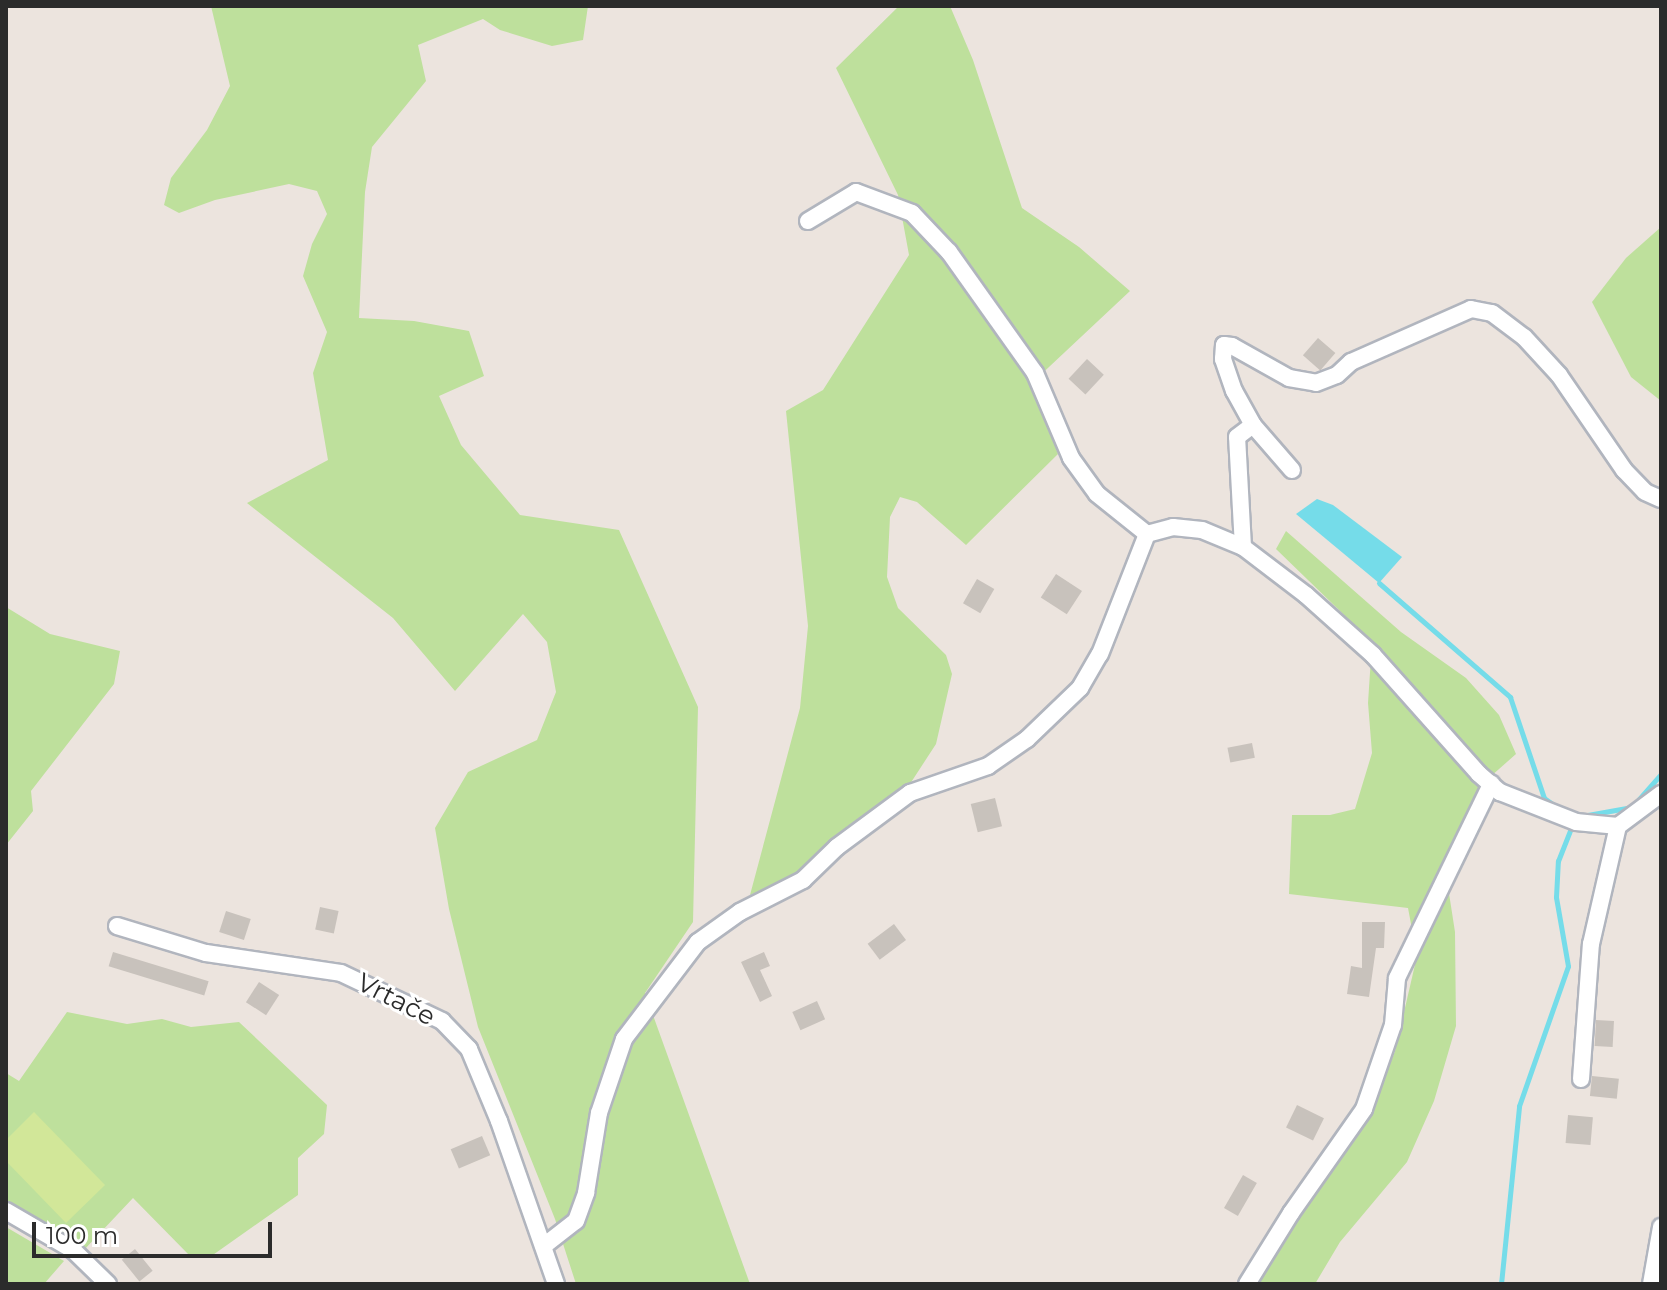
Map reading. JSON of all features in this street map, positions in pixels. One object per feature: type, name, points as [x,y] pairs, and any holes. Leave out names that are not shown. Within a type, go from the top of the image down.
[{"type":"street","points":[[808,221],[856,192],[912,213],[949,252],[1035,373],[1071,458],[1097,494],[1147,534]]},
{"type":"street","points":[[1292,470],[1253,425],[1234,391],[1223,359],[1224,345],[1232,346],[1289,378],[1316,383],[1337,375],[1351,362],[1471,309],[1492,313],[1524,337],[1559,375],[1624,470],[1645,492],[1661,499]]},
{"type":"street","points":[[1243,547],[1237,437],[1253,425]]},
{"type":"street","points":[[1147,534],[1173,527],[1202,530],[1243,547],[1306,595],[1373,655],[1500,792],[1576,822],[1618,826]]},
{"type":"street","points":[[545,1245],[576,1221],[586,1193],[599,1113],[624,1039],[698,942],[740,912],[803,880],[837,847],[910,793],[988,766],[1027,739],[1080,688],[1100,654],[1147,534]]},
{"type":"street","points":[[1247,1284],[1291,1213],[1364,1109],[1393,1025],[1397,978],[1491,784]]},
{"type":"street","points":[[1581,1079],[1591,944],[1618,826],[1661,794]]},
{"type":"street","name":"Vrtače","points":[[117,926],[206,953],[341,973],[442,1021],[469,1049],[545,1245],[556,1284]]},
{"type":"street","points":[[6,1211],[73,1250],[108,1284]]},
{"type":"street","points":[[1651,1284],[1661,1227]]},
{"type":"green space","points":[[211,6],[588,6],[583,40],[552,46],[500,30],[483,19],[418,45],[426,81],[372,147],[365,192],[359,318],[414,321],[469,331],[484,376],[439,396],[461,445],[520,515],[619,530],[698,707],[693,922],[645,993],[750,1284],[576,1284],[555,1219],[478,1027],[449,909],[435,828],[468,772],[537,740],[556,692],[547,642],[523,614],[455,691],[393,618],[247,503],[328,460],[313,373],[327,332],[303,276],[312,244],[327,214],[317,191],[289,184],[215,200],[179,213],[164,205],[171,178],[207,130],[230,86]]},
{"type":"green space","points":[[899,6],[950,6],[973,60],[1022,208],[1079,247],[1130,291],[1033,382],[1058,454],[966,545],[917,502],[900,497],[890,517],[887,577],[898,608],[946,655],[952,674],[936,744],[908,787],[802,871],[750,895],[800,708],[808,626],[786,411],[823,390],[909,255],[898,195],[836,68]]},
{"type":"green space","points":[[1661,227],[1661,401],[1631,377],[1592,302],[1626,258]]},
{"type":"green space","points":[[1286,531],[1401,632],[1466,678],[1499,715],[1516,754],[1490,777],[1444,861],[1455,932],[1456,1026],[1434,1101],[1407,1162],[1340,1242],[1315,1284],[1255,1284],[1297,1214],[1375,1102],[1395,1051],[1417,956],[1408,908],[1289,894],[1292,815],[1330,815],[1355,809],[1372,753],[1368,703],[1372,642],[1276,549]]},
{"type":"green space","points":[[6,607],[50,634],[120,651],[114,684],[31,791],[33,811],[6,845]]},
{"type":"green space","points":[[67,1012],[127,1024],[162,1019],[191,1027],[239,1022],[327,1105],[324,1134],[298,1158],[298,1195],[210,1257],[189,1255],[133,1198],[84,1250],[6,1203],[6,1073],[19,1081]]},
{"type":"green space","points":[[34,1112],[105,1185],[66,1223],[6,1161],[6,1140]]},
{"type":"green space","points":[[6,1227],[64,1261],[44,1284],[6,1284]]},
{"type":"water","points":[[1317,499],[1333,505],[1402,557],[1379,583],[1296,514]]},
{"type":"building","points":[[1318,338],[1335,353],[1320,370],[1303,355]]},
{"type":"building","points":[[1087,359],[1104,375],[1085,394],[1069,379]]},
{"type":"building","points":[[1056,574],[1082,591],[1067,614],[1041,597]]},
{"type":"building","points":[[977,579],[994,589],[980,613],[963,603]]},
{"type":"building","points":[[1252,743],[1255,758],[1230,762],[1227,748]]},
{"type":"building","points":[[995,798],[1002,826],[978,832],[971,804]]},
{"type":"building","points":[[320,907],[339,911],[334,933],[315,929]]},
{"type":"building","points":[[226,911],[251,919],[244,940],[219,932]]},
{"type":"building","points":[[1362,922],[1385,922],[1384,948],[1376,948],[1369,997],[1347,994],[1351,966],[1362,968]]},
{"type":"building","points":[[894,924],[906,940],[880,960],[868,944]]},
{"type":"building","points":[[113,952],[209,981],[204,996],[109,966]]},
{"type":"building","points":[[764,952],[770,966],[760,970],[772,996],[760,1002],[741,962]]},
{"type":"building","points":[[259,982],[279,995],[266,1015],[246,1002]]},
{"type":"building","points":[[817,1001],[825,1019],[800,1030],[792,1012]]},
{"type":"building","points":[[1596,1020],[1614,1021],[1613,1047],[1595,1046]]},
{"type":"building","points":[[1592,1076],[1619,1079],[1617,1099],[1590,1096]]},
{"type":"building","points":[[1297,1105],[1324,1118],[1313,1141],[1286,1127]]},
{"type":"building","points":[[1568,1115],[1593,1117],[1590,1145],[1566,1143]]},
{"type":"building","points":[[482,1136],[490,1155],[459,1169],[451,1149]]},
{"type":"building","points":[[1243,1175],[1257,1183],[1238,1216],[1224,1208]]},
{"type":"building","points":[[135,1249],[153,1271],[139,1281],[122,1260]]},
{"type":"waterway","points":[[1379,583],[1510,697],[1544,798],[1557,807]]},
{"type":"waterway","points":[[1582,816],[1632,807],[1661,774]]},
{"type":"waterway","points":[[1501,1284],[1519,1106],[1568,966],[1556,897],[1558,861],[1573,823]]}]
